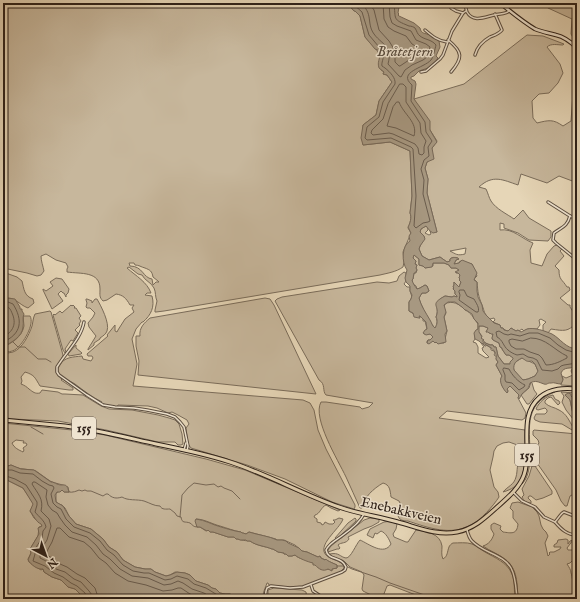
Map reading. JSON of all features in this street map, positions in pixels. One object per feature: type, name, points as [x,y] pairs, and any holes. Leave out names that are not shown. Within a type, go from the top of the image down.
[{"type":"main road","points":[[500,3],[533,27],[543,32],[560,36],[577,48]]},
{"type":"main road","name":"Enebakkveien","points":[[3,420],[78,428],[108,433],[220,459],[239,465],[334,505],[435,532],[452,533],[467,529],[485,518],[513,492],[522,481],[526,470],[527,459],[527,424],[529,413],[533,405],[541,396],[552,390],[564,388],[577,389]]},
{"type":"street","points":[[452,3],[452,9],[463,13]]},
{"type":"street","points":[[466,3],[466,11],[471,16],[476,18],[509,11]]},
{"type":"street","points":[[421,72],[426,71],[440,59],[456,24],[466,11]]},
{"type":"street","points":[[475,55],[478,47],[486,39],[501,32],[496,14]]},
{"type":"street","points":[[425,30],[438,40],[443,42],[448,41],[457,47],[460,58],[451,72]]},
{"type":"street","points":[[548,202],[577,219]]},
{"type":"street","points":[[570,216],[564,227],[554,233],[553,237],[554,242],[577,260]]},
{"type":"street","points":[[84,322],[79,335],[57,367],[57,372],[59,375],[103,405],[115,408],[147,410],[173,416],[179,420],[183,426],[186,451]]},
{"type":"street","points":[[513,492],[522,501],[535,507],[544,517],[555,522],[560,528],[571,535],[577,535]]},
{"type":"street","points":[[555,522],[564,512],[577,517]]},
{"type":"street","points":[[265,599],[267,588],[271,586],[297,588],[305,587],[346,570],[345,563],[329,556],[326,553],[326,550],[331,543],[347,532],[361,519],[364,514]]},
{"type":"street","points":[[467,529],[473,542],[505,561],[511,568],[515,577],[517,599]]},
{"type":"street","points":[[311,585],[314,591],[325,599]]},
{"type":"shaded area","points":[[3,3],[347,3],[360,16],[365,37],[380,54],[381,70],[384,72],[383,74],[387,75],[392,82],[379,101],[376,115],[363,125],[363,145],[390,142],[410,151],[412,196],[410,213],[411,219],[408,228],[411,233],[403,252],[403,267],[380,275],[156,312],[157,301],[153,286],[142,275],[138,274],[129,267],[127,268],[147,286],[151,293],[147,293],[145,295],[152,296],[153,300],[153,307],[150,314],[136,329],[132,339],[137,364],[133,386],[303,400],[310,403],[314,410],[318,430],[326,449],[355,505],[354,509],[332,502],[285,479],[247,465],[191,448],[188,444],[186,428],[189,424],[187,420],[172,412],[168,413],[148,406],[110,406],[101,403],[102,402],[62,377],[58,371],[64,360],[82,356],[83,359],[91,361],[93,358],[92,356],[88,356],[87,354],[108,336],[107,335],[115,325],[115,331],[117,332],[125,319],[134,312],[132,308],[134,305],[130,305],[124,297],[116,294],[103,301],[100,297],[99,283],[97,279],[89,274],[67,272],[68,267],[66,263],[56,260],[46,254],[41,256],[44,271],[41,275],[37,276],[3,268]],"holes":[[[129,263],[134,263],[135,265],[149,270],[153,277],[159,282],[156,282],[153,285],[152,279],[147,277],[138,268],[130,266]]]},
{"type":"shaded area","points":[[542,3],[577,3],[577,45],[571,34],[572,19],[548,8]]},
{"type":"shaded area","points":[[527,35],[543,36],[564,44],[547,47],[560,64],[563,73],[558,83],[549,93],[539,94],[532,101],[533,118],[537,123],[551,121],[563,126],[571,121],[573,94],[577,89],[577,185],[575,182],[559,176],[547,183],[521,174],[518,185],[503,180],[494,179],[489,180],[479,187],[486,189],[493,204],[514,219],[523,210],[529,218],[551,231],[551,237],[548,241],[529,240],[518,233],[504,228],[504,224],[500,223],[500,230],[513,232],[533,243],[530,250],[531,263],[542,266],[547,254],[554,246],[557,245],[562,249],[560,251],[564,256],[555,266],[559,270],[561,279],[570,290],[560,298],[570,305],[574,313],[573,316],[576,323],[571,328],[563,330],[551,329],[548,333],[543,331],[543,325],[546,322],[541,319],[539,320],[540,325],[537,329],[528,329],[524,331],[522,329],[516,331],[511,328],[508,331],[505,330],[501,328],[500,325],[493,322],[495,320],[494,318],[490,319],[484,312],[479,296],[477,282],[474,279],[477,276],[472,264],[460,261],[459,263],[454,264],[456,260],[459,259],[455,257],[451,258],[450,261],[447,262],[440,257],[429,260],[422,256],[419,249],[424,236],[420,232],[421,229],[427,226],[428,230],[425,233],[429,235],[431,234],[430,231],[437,232],[427,193],[428,179],[425,168],[432,148],[437,141],[414,99],[464,84]],"holes":[[[466,248],[465,254],[458,255],[450,251]]]},
{"type":"shaded area","points":[[414,255],[419,259],[419,265],[425,268],[433,266],[433,263],[444,263],[449,265],[451,268],[456,268],[459,270],[456,273],[460,275],[459,278],[461,282],[459,287],[454,282],[453,287],[455,294],[458,296],[445,296],[436,303],[437,323],[435,328],[421,305],[419,298],[422,293],[429,291],[427,286],[425,285],[417,289],[413,284],[412,280],[414,273],[416,273],[417,270],[417,265],[415,264],[416,261],[413,258]]},
{"type":"shaded area","points":[[3,272],[17,277],[22,281],[25,292],[30,298],[33,299],[34,303],[28,308],[13,299],[3,299]]},
{"type":"shaded area","points":[[404,272],[406,273],[406,281],[404,284],[407,287],[410,287],[412,297],[409,302],[409,311],[420,318],[419,316],[421,316],[423,321],[425,321],[427,329],[424,334],[430,334],[433,337],[427,341],[427,343],[434,341],[444,343],[447,331],[444,317],[446,313],[444,307],[445,304],[450,302],[461,306],[471,314],[478,324],[478,329],[475,332],[475,339],[473,342],[476,343],[478,347],[478,353],[486,358],[489,357],[483,351],[482,348],[484,347],[481,343],[494,351],[494,355],[497,357],[496,359],[498,362],[496,365],[502,376],[501,383],[503,387],[507,393],[507,389],[510,386],[519,395],[518,398],[526,413],[525,418],[522,420],[447,411],[439,418],[525,430],[525,443],[523,447],[509,442],[497,446],[494,451],[490,470],[494,487],[498,492],[499,497],[497,500],[475,523],[456,530],[440,530],[401,520],[398,514],[401,505],[399,501],[391,497],[388,486],[383,483],[370,494],[365,500],[362,508],[360,508],[327,439],[320,418],[319,409],[321,402],[360,407],[362,409],[369,407],[373,403],[326,395],[322,383],[275,301],[282,297],[377,282],[389,283],[397,281],[399,276]]},
{"type":"shaded area","points":[[56,278],[62,279],[69,289],[66,297],[61,291],[58,294],[63,301],[52,309],[43,289],[46,291],[53,286],[50,282]]},
{"type":"shaded area","points":[[265,298],[270,299],[274,305],[316,394],[138,375],[139,361],[136,336],[140,336],[142,326],[150,318]]},
{"type":"shaded area","points":[[86,299],[92,301],[92,303],[95,299],[97,299],[105,315],[108,328],[105,334],[88,350],[96,336],[89,327],[88,323],[95,313],[90,308],[86,307]]},
{"type":"shaded area","points":[[71,305],[76,308],[81,316],[79,318],[81,321],[79,324],[80,325],[75,330],[78,333],[65,349],[65,353],[53,315],[60,311],[62,313]]},
{"type":"shaded area","points":[[50,311],[63,355],[56,367],[56,372],[62,379],[61,380],[73,388],[73,390],[40,386],[33,376],[25,372],[21,377],[21,384],[35,393],[40,393],[42,390],[62,394],[83,395],[109,409],[132,410],[175,420],[179,424],[183,444],[178,445],[175,442],[158,442],[58,421],[12,419],[3,417],[3,354],[13,352],[22,345],[31,330],[35,314]]},
{"type":"shaded area","points":[[23,316],[30,316],[31,320],[30,329],[25,338],[14,350],[10,352],[3,352],[3,347],[19,336],[23,330]]},
{"type":"shaded area","points":[[479,326],[488,328],[486,332],[488,331],[489,333],[493,334],[492,339],[499,343],[506,355],[514,358],[510,364],[504,364],[498,356],[496,347],[486,343],[481,338],[482,336],[478,331]]},
{"type":"shaded area","points":[[76,345],[76,348],[82,353],[69,356],[68,354]]},
{"type":"shaded area","points":[[522,358],[535,364],[538,371],[539,370],[550,375],[556,373],[557,377],[555,378],[551,376],[547,378],[538,372],[535,376],[523,380],[515,371],[513,366]]},
{"type":"shaded area","points":[[572,369],[577,373],[577,386],[561,385],[563,379],[562,376],[566,378],[573,375],[571,371]]},
{"type":"shaded area","points":[[531,382],[537,394],[529,404],[527,404],[521,395],[529,388]]},
{"type":"shaded area","points":[[554,391],[555,392],[537,404],[532,412],[529,430],[530,461],[527,476],[522,484],[528,466],[528,429],[529,420],[532,411],[536,403],[543,396]]},
{"type":"shaded area","points":[[561,392],[577,393],[577,403],[573,398],[566,395],[570,400],[577,424],[566,410],[562,402],[564,396]]},
{"type":"shaded area","points":[[553,395],[560,403],[558,405],[551,397],[545,401],[545,403],[559,410],[568,418],[573,427],[572,430],[562,424],[540,422],[535,420],[534,418],[536,414],[545,414],[547,412],[545,408],[538,410],[536,409],[539,404],[545,398]]},
{"type":"shaded area","points":[[3,423],[105,435],[206,459],[245,470],[340,510],[338,511],[326,505],[314,517],[317,519],[317,522],[321,523],[322,525],[325,522],[333,524],[335,522],[333,520],[339,518],[343,519],[326,543],[324,552],[329,558],[342,563],[344,568],[340,572],[305,586],[289,587],[269,585],[267,583],[263,599],[241,599],[230,594],[220,593],[208,585],[196,581],[190,575],[185,573],[175,572],[166,576],[151,569],[135,567],[123,560],[117,552],[109,547],[103,539],[91,529],[76,524],[69,516],[65,508],[56,502],[56,493],[62,490],[64,492],[69,492],[68,487],[50,481],[34,470],[20,469],[3,463]],"holes":[[[16,440],[24,441],[23,443],[26,443],[27,445],[23,448],[23,452],[13,445],[12,443]],[[196,519],[246,534],[249,532],[277,540],[284,540],[295,545],[302,551],[318,557],[320,556],[321,558],[337,565],[337,568],[332,570],[320,569],[313,563],[295,555],[288,556],[284,553],[250,541],[228,537],[210,532],[208,530],[206,531],[200,527],[197,527]]]},
{"type":"shaded area","points":[[534,430],[577,434],[577,494],[570,496],[567,506],[565,506],[561,501],[556,490],[533,459],[534,449],[539,443],[533,435]]},
{"type":"shaded area","points":[[521,458],[525,460],[520,480],[514,487],[503,492],[515,480],[519,460]]},
{"type":"shaded area","points":[[532,466],[535,466],[552,491],[552,494],[536,500],[529,496],[528,498],[531,503],[524,501],[522,497],[524,495],[522,489],[529,476]]},
{"type":"shaded area","points":[[3,478],[23,488],[34,504],[30,511],[34,518],[42,524],[42,526],[39,527],[38,536],[30,549],[31,553],[28,559],[29,562],[41,570],[43,569],[44,572],[52,577],[61,580],[68,587],[75,589],[84,599],[3,599]]},
{"type":"shaded area","points":[[518,502],[532,507],[537,512],[541,525],[548,536],[545,543],[548,556],[550,552],[560,549],[561,547],[554,547],[558,540],[566,539],[568,540],[568,544],[573,540],[567,548],[568,550],[577,550],[577,557],[567,564],[573,581],[577,584],[577,599],[518,599],[516,577],[512,567],[505,559],[483,546],[489,543],[494,534],[491,529],[491,525],[494,523],[501,526],[500,529],[503,532],[515,532],[518,524],[513,518],[513,511],[510,508],[512,503]]},
{"type":"shaded area","points":[[355,518],[356,521],[336,539],[335,538],[348,523]]},
{"type":"shaded area","points":[[370,518],[379,519],[379,522],[348,537],[348,541],[338,545],[340,548],[339,549],[328,552],[331,546],[364,520]]},
{"type":"shaded area","points":[[384,522],[397,524],[393,534],[394,537],[406,542],[408,542],[416,530],[436,536],[441,542],[443,559],[447,555],[449,547],[453,543],[472,544],[507,566],[514,580],[515,599],[424,599],[390,585],[387,586],[382,599],[363,591],[364,575],[362,572],[350,567],[344,561],[331,556],[330,554],[339,555],[346,558],[352,553],[360,540],[380,549],[388,547],[391,544],[383,532],[381,531],[377,534],[375,533],[373,538],[367,535],[370,529]]},
{"type":"shaded area","points":[[274,588],[302,590],[306,592],[307,599],[268,599],[268,590]]},
{"type":"water","name":"Bråtetjern","points":[[347,3],[397,3],[399,7],[399,16],[414,23],[422,32],[439,41],[440,47],[436,56],[438,58],[435,62],[428,68],[419,71],[411,77],[416,84],[414,99],[430,121],[430,130],[437,142],[432,148],[434,159],[427,162],[425,168],[428,179],[427,193],[437,232],[433,233],[426,226],[421,229],[420,232],[425,239],[419,249],[422,256],[429,260],[440,257],[447,262],[450,261],[451,258],[456,258],[459,259],[456,260],[454,264],[459,263],[462,260],[472,264],[477,273],[474,280],[477,282],[478,297],[483,311],[494,323],[500,325],[504,330],[508,331],[511,328],[521,332],[527,329],[540,330],[552,334],[569,347],[577,349],[577,367],[564,369],[562,371],[561,373],[563,380],[561,384],[532,382],[519,399],[519,395],[510,386],[507,389],[507,393],[501,383],[502,376],[496,365],[498,362],[496,359],[496,353],[487,345],[475,339],[474,333],[478,329],[478,323],[472,314],[455,302],[448,302],[444,305],[446,312],[444,317],[447,331],[445,334],[446,342],[438,344],[433,341],[429,344],[427,343],[428,340],[433,337],[430,334],[426,335],[423,333],[427,329],[426,322],[420,316],[420,318],[414,317],[413,313],[409,311],[409,302],[412,295],[410,286],[406,282],[405,278],[407,270],[404,263],[403,254],[405,246],[410,241],[409,236],[411,233],[408,227],[411,218],[410,213],[412,196],[410,151],[390,142],[363,145],[361,138],[363,125],[376,115],[379,101],[392,82],[379,68],[378,64],[380,54],[365,37],[360,16]],"holes":[[[414,255],[419,259],[419,265],[425,268],[432,267],[433,263],[444,263],[449,265],[451,268],[456,268],[459,270],[455,272],[460,275],[459,280],[461,282],[459,287],[454,282],[453,287],[457,297],[445,296],[436,303],[437,323],[435,328],[419,298],[422,293],[429,291],[427,286],[425,285],[417,289],[413,284],[412,280],[414,273],[417,270],[417,265],[415,264],[416,261],[413,258]],[[479,326],[488,328],[486,332],[493,334],[493,340],[499,343],[506,355],[513,358],[510,364],[504,364],[498,356],[496,347],[483,342],[484,340],[481,338],[482,337],[479,332]],[[522,358],[532,361],[538,371],[535,376],[523,380],[514,370],[517,361]]]},
{"type":"water","points":[[3,299],[15,299],[24,314],[21,334],[3,347]]},
{"type":"water","points":[[568,393],[574,398],[576,404],[577,420],[573,414],[570,400],[565,395]]},
{"type":"water","points":[[3,463],[8,466],[11,465],[21,469],[34,470],[51,482],[59,485],[66,485],[69,492],[64,492],[62,490],[57,492],[55,495],[56,502],[63,506],[76,524],[91,529],[103,539],[109,547],[117,552],[123,560],[135,567],[151,569],[166,576],[177,572],[185,573],[190,575],[196,581],[216,589],[220,593],[230,594],[241,599],[84,599],[75,589],[68,587],[61,580],[44,572],[43,569],[35,567],[28,560],[31,553],[30,549],[39,534],[38,528],[42,526],[30,511],[33,504],[23,488],[3,478]]},
{"type":"water","points":[[196,519],[203,520],[233,531],[246,534],[249,532],[286,541],[302,551],[318,557],[320,556],[325,560],[326,559],[337,565],[337,568],[332,569],[332,571],[328,569],[323,570],[313,565],[313,563],[303,560],[295,555],[288,556],[284,553],[250,541],[240,540],[234,537],[228,537],[210,532],[208,530],[207,531],[197,527],[195,521]]},
{"type":"waterway","points":[[13,342],[18,347],[25,347],[38,359],[46,359],[51,362]]},
{"type":"waterway","points":[[31,427],[43,434]]},
{"type":"waterway","points":[[180,517],[182,495],[194,483],[206,485],[214,484],[218,487],[221,486],[232,491],[240,499]]},
{"type":"waterway","points":[[69,492],[85,490],[103,496],[108,494],[114,498],[122,497],[144,501],[160,506],[163,509],[170,509],[177,516],[181,517],[183,521],[197,527]]},
{"type":"waterway","points":[[337,566],[345,566]]},
{"type":"waterway","points":[[348,567],[436,599]]}]
